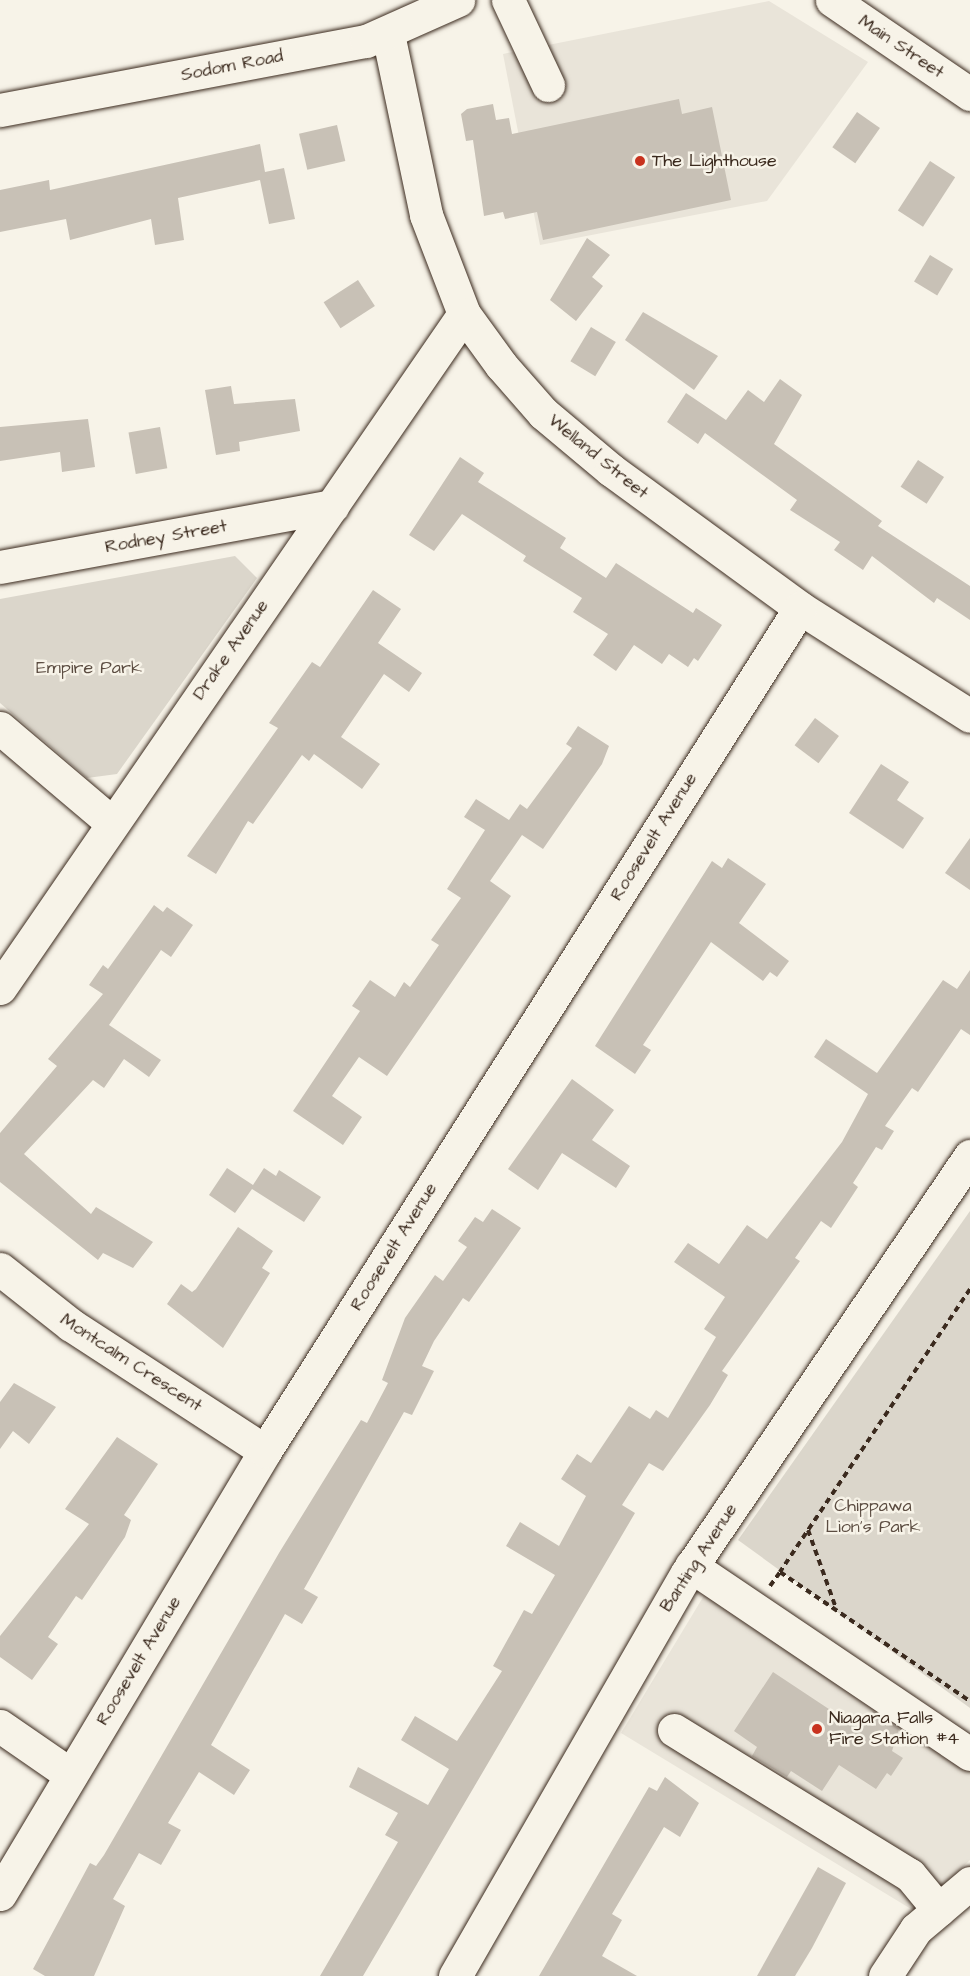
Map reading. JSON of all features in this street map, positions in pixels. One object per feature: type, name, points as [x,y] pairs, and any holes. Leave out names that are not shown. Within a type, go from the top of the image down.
[{"type":"street","name":"Sodom Road","points":[[0,110],[388,34],[458,0]]},
{"type":"street","points":[[508,0],[548,85]]},
{"type":"street","name":"Main Street","points":[[832,0],[970,94]]},
{"type":"street","name":"Welland Street","points":[[388,34],[426,215],[464,314],[501,365],[575,443],[800,608],[970,716]]},
{"type":"street","name":"Drake Avenue","points":[[0,988],[111,822],[464,314]]},
{"type":"street","name":"Rodney Street","points":[[0,567],[332,506]]},
{"type":"street","name":"Roosevelt Avenue","points":[[0,1894],[265,1450],[800,608]]},
{"type":"street","points":[[0,728],[111,822]]},
{"type":"street","name":"Banting Avenue","points":[[454,1976],[691,1566],[970,1155]]},
{"type":"street","name":"Montcalm Crescent","points":[[0,1269],[71,1325],[265,1450]]},
{"type":"street","points":[[691,1566],[970,1754]]},
{"type":"street","points":[[0,1726],[72,1775]]},
{"type":"street","points":[[674,1730],[910,1875],[939,1910]]},
{"type":"street","points":[[885,1976],[916,1929],[970,1883]]},
{"type":"path","points":[[970,1289],[780,1572],[970,1701]]},
{"type":"path","points":[[808,1529],[836,1608]]},
{"type":"shaded area","points":[[769,1],[868,62],[767,201],[540,245],[503,54]]},
{"type":"shaded area","points":[[720,1569],[970,1739],[970,1860],[916,1912],[621,1733]]},
{"type":"green space","name":"Empire Park","points":[[235,556],[257,578],[117,774],[87,778],[0,703],[0,599]]},
{"type":"green space","name":"Chippawa Lion's Park","points":[[970,1211],[970,1708],[738,1540]]},
{"type":"building","name":"The Lighthouse","points":[[679,99],[682,114],[712,107],[731,200],[543,240],[537,212],[505,219],[503,212],[484,216],[473,140],[466,141],[461,114],[467,109],[493,104],[496,120],[509,118],[512,134]]},
{"type":"building","points":[[857,112],[880,128],[855,163],[832,147]]},
{"type":"building","points":[[337,125],[345,161],[307,170],[299,134]]},
{"type":"building","points":[[260,144],[265,172],[284,168],[295,219],[269,224],[260,180],[178,198],[184,240],[155,245],[151,219],[70,240],[66,219],[0,232],[0,190],[49,180],[50,190]]},
{"type":"building","points":[[930,161],[955,177],[923,227],[898,210]]},
{"type":"building","points":[[587,238],[610,255],[592,277],[603,286],[576,321],[550,300]]},
{"type":"building","points":[[930,255],[953,269],[937,295],[914,282]]},
{"type":"building","points":[[358,280],[375,306],[340,328],[324,302]]},
{"type":"building","points":[[643,312],[718,356],[694,390],[625,340]]},
{"type":"building","points":[[591,327],[616,342],[595,376],[570,361]]},
{"type":"building","points":[[780,379],[802,395],[774,444],[882,521],[878,526],[970,586],[970,620],[937,598],[934,603],[872,556],[863,570],[834,550],[840,542],[790,510],[797,500],[705,433],[698,444],[667,422],[686,393],[726,420],[748,390],[764,402]]},
{"type":"building","points":[[231,386],[234,404],[295,399],[300,431],[239,442],[240,451],[216,455],[205,390]]},
{"type":"building","points":[[88,419],[95,467],[62,472],[60,452],[0,461],[0,427]]},
{"type":"building","points":[[160,427],[167,468],[136,474],[128,433]]},
{"type":"building","points":[[460,457],[484,473],[478,482],[566,538],[560,548],[606,578],[616,563],[693,613],[696,608],[722,625],[698,661],[694,658],[688,667],[669,654],[662,664],[634,645],[616,671],[593,655],[608,634],[573,612],[582,598],[523,561],[526,556],[462,514],[434,551],[409,535]]},
{"type":"building","points":[[918,460],[944,477],[927,504],[901,487]]},
{"type":"building","points":[[373,590],[401,609],[378,643],[422,673],[409,692],[384,674],[341,737],[380,764],[362,789],[314,754],[309,761],[302,755],[253,824],[248,821],[216,874],[187,856],[278,728],[269,723],[312,662],[320,667]]},
{"type":"building","points":[[815,718],[839,736],[818,763],[795,745]]},
{"type":"building","points":[[578,726],[609,746],[602,764],[543,849],[522,835],[490,881],[511,896],[387,1076],[359,1057],[332,1096],[362,1117],[343,1145],[293,1111],[360,1011],[352,1006],[370,980],[395,997],[404,982],[410,987],[439,945],[431,940],[461,898],[447,889],[485,830],[464,817],[476,799],[509,820],[520,804],[527,809],[572,748],[566,744]]},
{"type":"building","points":[[881,764],[909,782],[897,800],[924,818],[903,849],[849,813]]},
{"type":"building","points":[[970,838],[970,890],[945,873]]},
{"type":"building","points":[[728,858],[766,884],[739,923],[789,961],[777,977],[770,972],[763,981],[711,942],[643,1045],[651,1050],[635,1074],[595,1046],[712,861],[722,868]]},
{"type":"building","points":[[154,905],[163,912],[167,907],[193,925],[171,957],[161,950],[109,1025],[161,1060],[149,1077],[124,1059],[104,1088],[93,1080],[24,1154],[91,1214],[96,1207],[153,1242],[133,1268],[103,1253],[98,1260],[0,1182],[0,1133],[57,1066],[48,1059],[103,994],[89,985],[103,965],[108,969]]},
{"type":"building","points":[[970,970],[970,1035],[961,1029],[918,1092],[912,1088],[885,1126],[894,1131],[882,1150],[876,1147],[853,1183],[858,1187],[831,1228],[821,1221],[795,1258],[800,1261],[722,1371],[728,1375],[710,1405],[663,1471],[649,1463],[622,1505],[635,1513],[363,1976],[320,1976],[398,1842],[385,1835],[398,1813],[349,1787],[358,1767],[428,1805],[449,1769],[401,1740],[415,1716],[457,1741],[502,1671],[493,1666],[524,1610],[532,1614],[555,1575],[506,1546],[520,1522],[559,1546],[586,1496],[561,1479],[577,1454],[591,1463],[629,1406],[650,1419],[656,1410],[668,1418],[716,1337],[704,1329],[725,1297],[674,1262],[688,1243],[719,1264],[747,1225],[767,1239],[842,1142],[868,1094],[814,1057],[826,1039],[877,1073],[943,980],[957,989]]},
{"type":"building","points":[[572,1079],[614,1110],[592,1140],[630,1166],[616,1188],[562,1153],[538,1190],[508,1169]]},
{"type":"building","points":[[227,1168],[253,1185],[264,1168],[276,1176],[279,1170],[321,1197],[304,1222],[252,1189],[235,1213],[209,1195]]},
{"type":"building","points":[[492,1209],[521,1228],[469,1302],[463,1298],[434,1341],[422,1366],[434,1371],[412,1415],[404,1412],[304,1589],[318,1597],[302,1624],[285,1614],[211,1745],[250,1770],[234,1795],[199,1772],[168,1823],[181,1830],[161,1865],[139,1853],[113,1899],[125,1906],[94,1976],[45,1976],[33,1969],[90,1863],[96,1866],[104,1855],[279,1553],[361,1420],[367,1423],[388,1383],[382,1380],[405,1318],[435,1275],[443,1281],[467,1247],[458,1241],[475,1217],[483,1222]]},
{"type":"building","points":[[238,1227],[273,1251],[262,1268],[270,1273],[223,1348],[167,1304],[181,1284],[192,1292],[196,1289]]},
{"type":"building","points":[[14,1383],[56,1407],[29,1444],[13,1431],[0,1449],[0,1402]]},
{"type":"building","points":[[117,1437],[158,1464],[124,1515],[131,1520],[125,1537],[82,1600],[76,1596],[48,1637],[58,1644],[32,1680],[0,1657],[0,1636],[89,1524],[65,1509]]},
{"type":"building","name":"Niagara Falls Fire Station #4","points":[[773,1672],[856,1727],[873,1711],[899,1729],[892,1751],[903,1758],[891,1776],[887,1773],[876,1789],[839,1765],[822,1791],[791,1771],[787,1777],[752,1756],[757,1747],[734,1731]]},
{"type":"building","points":[[665,1777],[699,1803],[680,1837],[664,1827],[612,1914],[622,1920],[602,1956],[637,1976],[539,1976],[649,1787],[657,1791]]},
{"type":"building","points":[[818,1867],[846,1883],[812,1948],[795,1976],[757,1976]]},
{"type":"place","name":"The Lighthouse","points":[[640,161]]},
{"type":"place","name":"Niagara Falls Fire Station #4","points":[[817,1729]]}]
